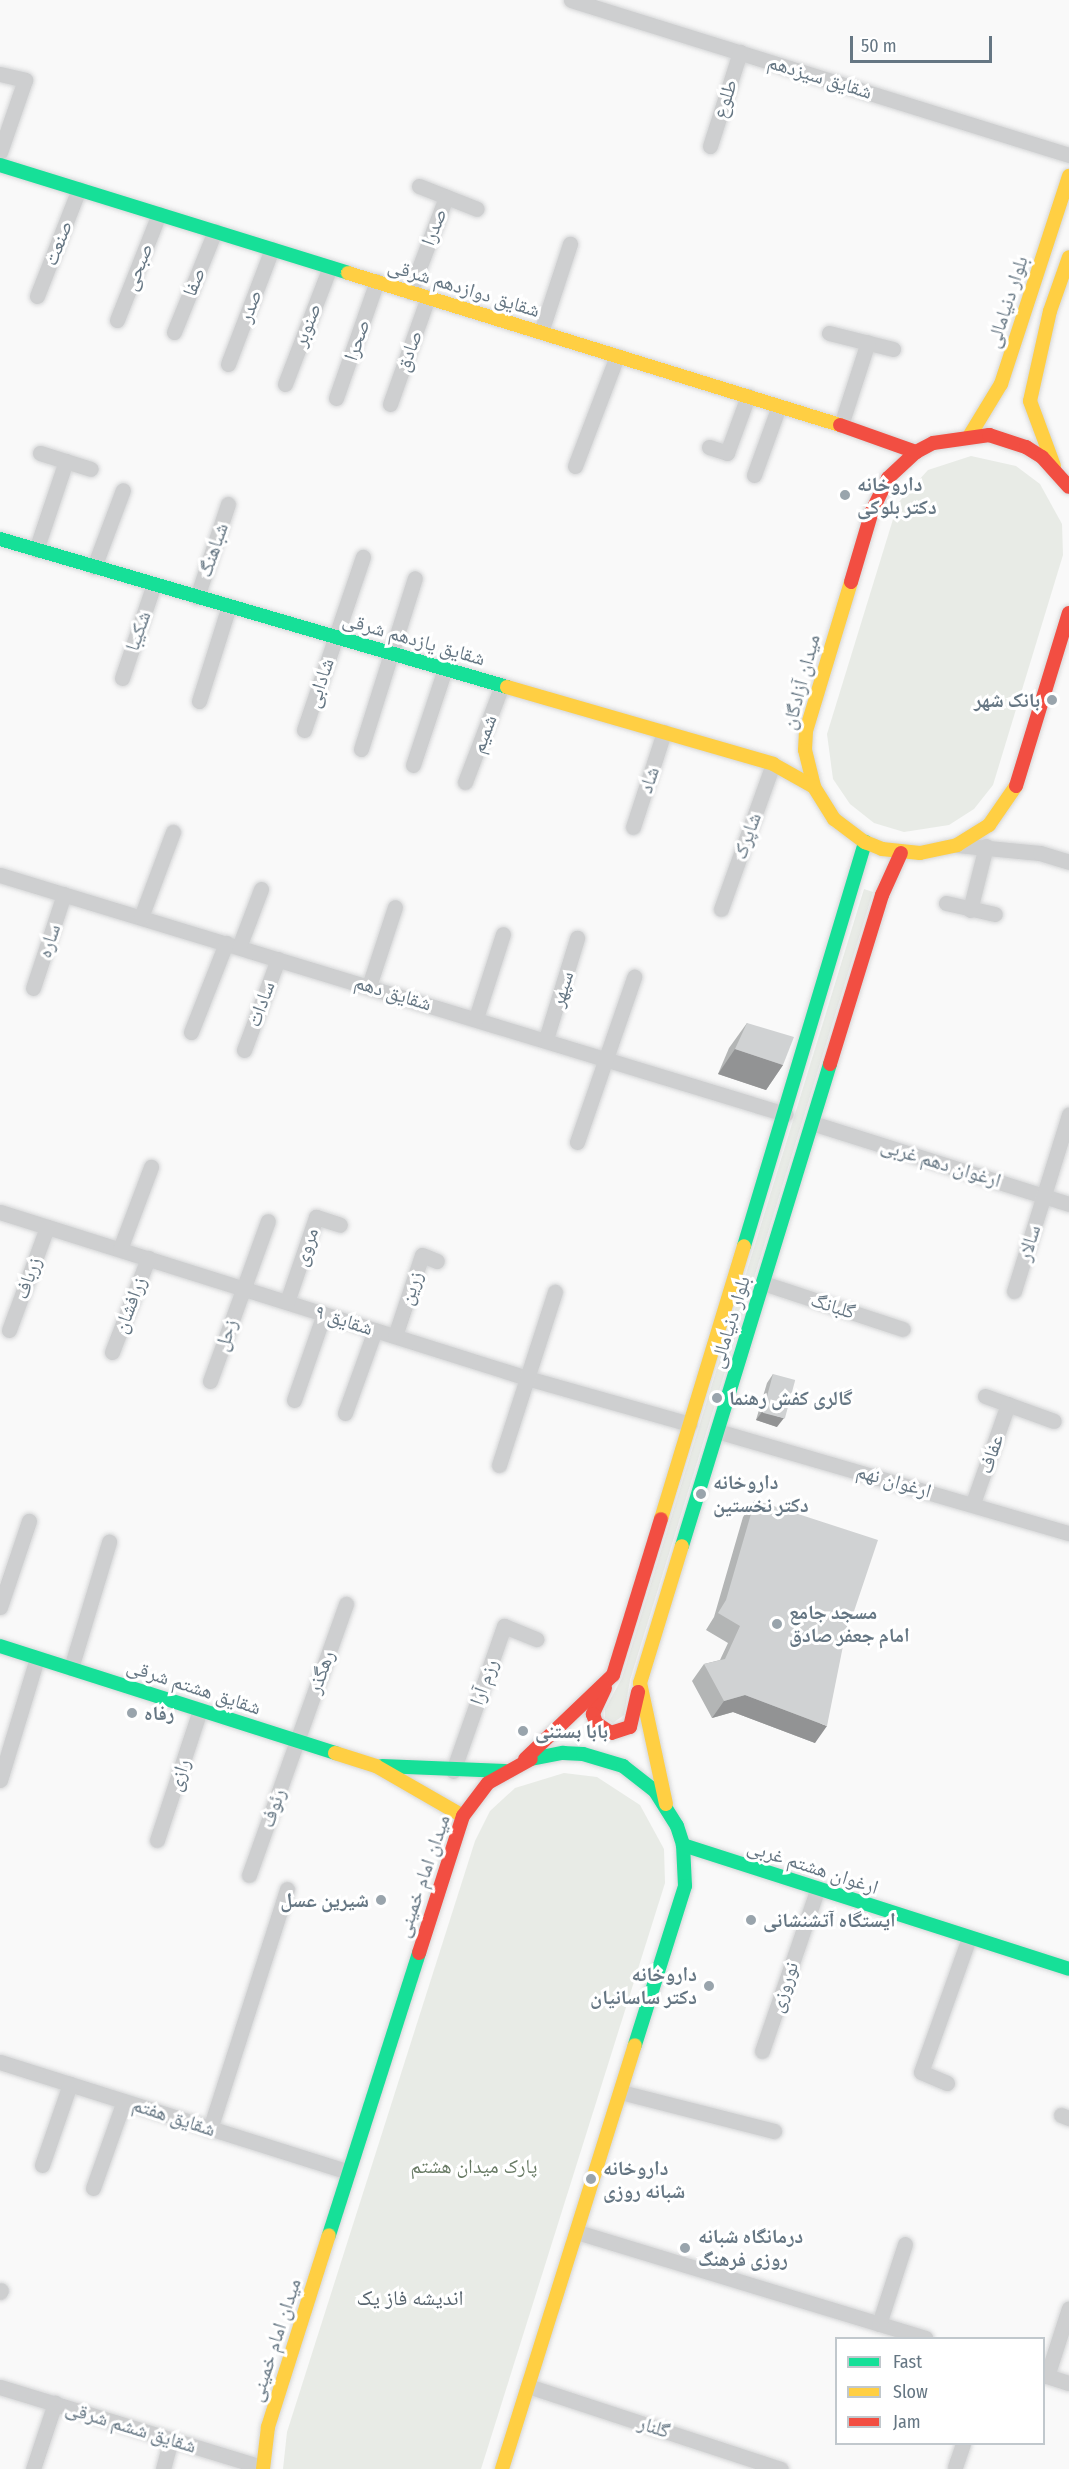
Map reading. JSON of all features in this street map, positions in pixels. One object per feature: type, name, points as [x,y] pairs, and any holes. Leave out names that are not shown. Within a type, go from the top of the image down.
[{"type":"main road","name":"شقایق دوازدهم شرقی","points":[[0,165],[841,425],[916,452]]},
{"type":"main road","name":"بلوار دنیامالی","points":[[970,435],[1001,384],[1069,176]]},
{"type":"main road","points":[[1056,470],[1030,400],[1050,311],[1069,257]]},
{"type":"main road","name":"میدان آزادگان","points":[[1069,487],[1056,470],[1026,447],[989,435],[970,435],[942,440],[916,452],[888,478],[872,511],[806,731],[806,759],[813,787],[834,819],[865,842],[901,853],[920,854],[957,845],[989,825],[1012,794],[1069,613]]},
{"type":"main road","name":"شقایق یازدهم شرقی","points":[[0,539],[773,764],[813,787]]},
{"type":"main road","name":"بلوار دنیامالی","points":[[523,1761],[612,1675],[855,886],[865,842]]},
{"type":"main road","name":"بلوار دنیامالی","points":[[667,1807],[640,1683],[882,895],[901,853]]},
{"type":"main road","name":"شقایق هشتم شرقی","points":[[0,1646],[376,1766],[463,1816]]},
{"type":"main road","points":[[612,1675],[594,1714],[596,1723],[611,1733],[630,1727],[640,1683]]},
{"type":"main road","name":"میدان امام خمینی","points":[[262,2468],[268,2427],[463,1816],[488,1783],[505,1771],[523,1761],[563,1753],[604,1758],[640,1777],[667,1807],[683,1845],[686,1865],[681,1905],[502,2469]]},
{"type":"main road","name":"شقایق هشتم شرقی","points":[[376,1766],[453,1771],[505,1771]]},
{"type":"main road","name":"ارغوان هشتم غربی","points":[[683,1845],[817,1890],[1069,1969]]},
{"type":"street","name":"شقایق سیزدهم","points":[[571,0],[1069,155]]},
{"type":"street","name":"طلوع","points":[[710,146],[740,52]]},
{"type":"street","points":[[0,74],[26,80],[0,152]]},
{"type":"street","points":[[419,186],[477,209]]},
{"type":"street","name":"صنعت","points":[[37,296],[79,189]]},
{"type":"street","name":"صدرا","points":[[410,292],[446,197]]},
{"type":"street","name":"صبحی","points":[[117,321],[159,214]]},
{"type":"street","name":"صفا","points":[[174,332],[215,231]]},
{"type":"street","points":[[541,332],[570,244]]},
{"type":"street","name":"صدر","points":[[228,364],[272,249]]},
{"type":"street","name":"صنوبر","points":[[285,384],[330,267]]},
{"type":"street","name":"صحرا","points":[[336,398],[377,282]]},
{"type":"street","name":"صادق","points":[[390,404],[428,297]]},
{"type":"street","points":[[829,333],[892,349]]},
{"type":"street","points":[[841,425],[868,342]]},
{"type":"street","points":[[575,466],[617,356]]},
{"type":"street","points":[[709,447],[727,453],[748,396]]},
{"type":"street","points":[[754,475],[779,406]]},
{"type":"street","points":[[40,453],[91,469]]},
{"type":"street","points":[[36,550],[66,461]]},
{"type":"street","points":[[94,567],[123,490]]},
{"type":"street","name":"شباهنگ","points":[[197,597],[228,504]]},
{"type":"street","name":"شادابی","points":[[304,730],[363,557]]},
{"type":"street","points":[[361,749],[415,578]]},
{"type":"street","name":"شکیبا","points":[[122,678],[154,584]]},
{"type":"street","points":[[199,700],[229,606]]},
{"type":"street","points":[[413,765],[444,669]]},
{"type":"street","name":"شمیم","points":[[465,782],[502,685]]},
{"type":"street","name":"شاد","points":[[633,828],[664,732]]},
{"type":"street","name":"شاپرک","points":[[720,909],[773,764]]},
{"type":"street","points":[[141,917],[173,832]]},
{"type":"street","points":[[957,845],[1040,853],[1069,862]]},
{"type":"street","points":[[970,910],[986,846]]},
{"type":"street","name":"شقایق دهم","points":[[0,875],[546,1039],[785,1114]]},
{"type":"street","points":[[191,1032],[261,889]]},
{"type":"street","name":"ساره","points":[[33,988],[64,894]]},
{"type":"street","points":[[946,903],[995,914]]},
{"type":"street","points":[[369,986],[395,907]]},
{"type":"street","points":[[476,1018],[503,934]]},
{"type":"street","name":"سپهر","points":[[546,1039],[577,938]]},
{"type":"street","name":"سادات","points":[[244,1050],[278,959]]},
{"type":"street","points":[[577,1142],[634,977]]},
{"type":"street","name":"سالار","points":[[1014,1291],[1069,1114]]},
{"type":"street","name":"ارغوان دهم غربی","points":[[812,1123],[1069,1204]]},
{"type":"street","points":[[120,1249],[151,1167]]},
{"type":"street","name":"شقایق ۹","points":[[0,1212],[527,1378],[690,1424]]},
{"type":"street","name":"مروی","points":[[287,1302],[316,1216],[340,1225]]},
{"type":"street","name":"زحل","points":[[210,1381],[268,1221]]},
{"type":"street","name":"زرباف","points":[[9,1330],[47,1227]]},
{"type":"street","name":"زرین","points":[[394,1336],[422,1255],[437,1261]]},
{"type":"street","name":"زرافشان","points":[[112,1352],[148,1258]]},
{"type":"street","name":"گلبانگ","points":[[763,1283],[903,1329]]},
{"type":"street","points":[[499,1465],[555,1292]]},
{"type":"street","points":[[294,1400],[324,1314]]},
{"type":"street","points":[[345,1413],[375,1330]]},
{"type":"street","points":[[985,1396],[1054,1421]]},
{"type":"street","name":"عفاف","points":[[974,1503],[1008,1404]]},
{"type":"street","name":"ارغوان نهم","points":[[717,1431],[974,1503],[1069,1533]]},
{"type":"street","points":[[0,1607],[29,1521]]},
{"type":"street","points":[[71,1668],[109,1542]]},
{"type":"street","name":"رهگذر","points":[[297,1741],[346,1604]]},
{"type":"street","name":"رزم آرا","points":[[453,1771],[504,1626],[536,1639]]},
{"type":"street","points":[[0,1780],[37,1658]]},
{"type":"street","name":"رازی","points":[[157,1840],[200,1710]]},
{"type":"street","name":"رئوف","points":[[249,1875],[297,1741]]},
{"type":"street","points":[[210,2128],[287,1889]]},
{"type":"street","name":"نوروزی","points":[[762,2051],[817,1890]]},
{"type":"street","points":[[947,2082],[921,2072],[969,1938]]},
{"type":"street","name":"شقایق هفتم","points":[[0,2062],[348,2172]]},
{"type":"street","points":[[42,2165],[70,2084]]},
{"type":"street","points":[[621,2092],[774,2131]]},
{"type":"street","points":[[93,2188],[124,2101]]},
{"type":"street","points":[[577,2232],[879,2324],[905,2335]]},
{"type":"street","points":[[879,2324],[905,2244]]},
{"type":"street","points":[[1069,2308],[1045,2375],[1069,2383]]},
{"type":"street","name":"گلنار","points":[[528,2386],[781,2469]]},
{"type":"street","name":"شقایق ششم شرقی","points":[[0,2387],[262,2468]]},
{"type":"street","points":[[33,2469],[55,2403]]},
{"type":"street","points":[[163,2469],[171,2439]]},
{"type":"street","points":[[955,2467],[963,2445]]},
{"type":"green space","points":[[971,456],[1016,466],[1040,484],[1062,524],[1063,555],[993,785],[974,809],[949,825],[904,832],[874,823],[850,804],[833,779],[827,734],[898,503],[928,470]]},
{"type":"green space","points":[[864,889],[873,892],[630,1680],[624,1715],[613,1723],[605,1718],[605,1709],[622,1678]]},
{"type":"green space","name":"پارک میدان هشتم","points":[[564,1773],[597,1777],[640,1805],[664,1849],[665,1883],[481,2469],[283,2469],[287,2432],[475,1841],[490,1811],[515,1788]]},
{"type":"building","points":[[747,1023],[794,1037],[783,1065],[735,1049]]},
{"type":"building","points":[[773,1374],[795,1380],[785,1419],[763,1413]]},
{"type":"building","name":"مسجد جامع امام جعفر صادق","points":[[755,1500],[878,1540],[844,1641],[827,1726],[745,1695],[724,1701],[704,1664],[725,1659],[740,1626],[718,1613],[726,1600]]},
{"type":"traffic: fast","points":[[0,165],[348,273]]},
{"type":"traffic: fast","points":[[0,539],[507,687]]},
{"type":"traffic: fast","points":[[744,1246],[865,842]]},
{"type":"traffic: fast","points":[[682,1546],[830,1064]]},
{"type":"traffic: fast","points":[[0,1646],[335,1753]]},
{"type":"traffic: fast","points":[[531,1759],[563,1753],[583,1754],[623,1766],[655,1791],[677,1826],[683,1845],[685,1886],[635,2045]]},
{"type":"traffic: fast","points":[[382,1766],[505,1771]]},
{"type":"traffic: fast","points":[[683,1845],[1069,1969]]},
{"type":"traffic: fast","points":[[329,2235],[419,1953]]},
{"type":"traffic: slow","points":[[970,435],[1001,384],[1069,176]]},
{"type":"traffic: slow","points":[[1054,466],[1030,401],[1050,311],[1069,257]]},
{"type":"traffic: slow","points":[[348,273],[840,425]]},
{"type":"traffic: slow","points":[[851,582],[806,731],[805,750],[814,787],[834,819],[865,842],[882,849],[920,853],[957,845],[989,825],[1016,786]]},
{"type":"traffic: slow","points":[[507,687],[773,764],[814,787]]},
{"type":"traffic: slow","points":[[661,1519],[744,1246]]},
{"type":"traffic: slow","points":[[666,1804],[640,1683],[682,1546]]},
{"type":"traffic: slow","points":[[335,1753],[376,1766],[463,1816]]},
{"type":"traffic: slow","points":[[502,2469],[635,2045]]},
{"type":"traffic: slow","points":[[263,2469],[268,2427],[329,2235]]},
{"type":"traffic: jam","points":[[840,425],[916,452]]},
{"type":"traffic: jam","points":[[851,582],[872,511],[888,478],[916,452],[933,443],[989,435],[1026,447],[1042,457],[1069,487]]},
{"type":"traffic: jam","points":[[1016,786],[1069,613]]},
{"type":"traffic: jam","points":[[830,1064],[882,895],[901,853]]},
{"type":"traffic: jam","points":[[525,1759],[613,1675],[661,1519]]},
{"type":"traffic: jam","points":[[605,1688],[593,1714],[596,1723],[611,1733],[630,1727],[638,1692]]},
{"type":"traffic: jam","points":[[419,1953],[463,1816],[488,1783],[531,1759]]},
{"type":"place","name":"داروخانه دکتر بلوکی","points":[[845,495]]},
{"type":"place","name":"بانک شهر","points":[[1052,700]]},
{"type":"place","name":"گالری کفش رهنما","points":[[717,1398]]},
{"type":"place","name":"داروخانه دکتر نخستین","points":[[701,1494]]},
{"type":"place","name":"مسجد جامع امام جعفر صادق","points":[[777,1624]]},
{"type":"place","name":"رفاه","points":[[132,1713]]},
{"type":"place","name":"بابا بستنی","points":[[523,1731]]},
{"type":"place","name":"شیرین عسل","points":[[381,1900]]},
{"type":"place","name":"ایستگاه آتشنشانی","points":[[751,1920]]},
{"type":"place","name":"داروخانه دکتر ساسانیان","points":[[709,1986]]},
{"type":"place","name":"داروخانه شبانه روزی","points":[[591,2179]]},
{"type":"place","name":"درمانگاه شبانه روزی فرهنگ","points":[[685,2248]]},
{"type":"district","name":"اندیشه فاز یک","points":[[410,2298]]}]
